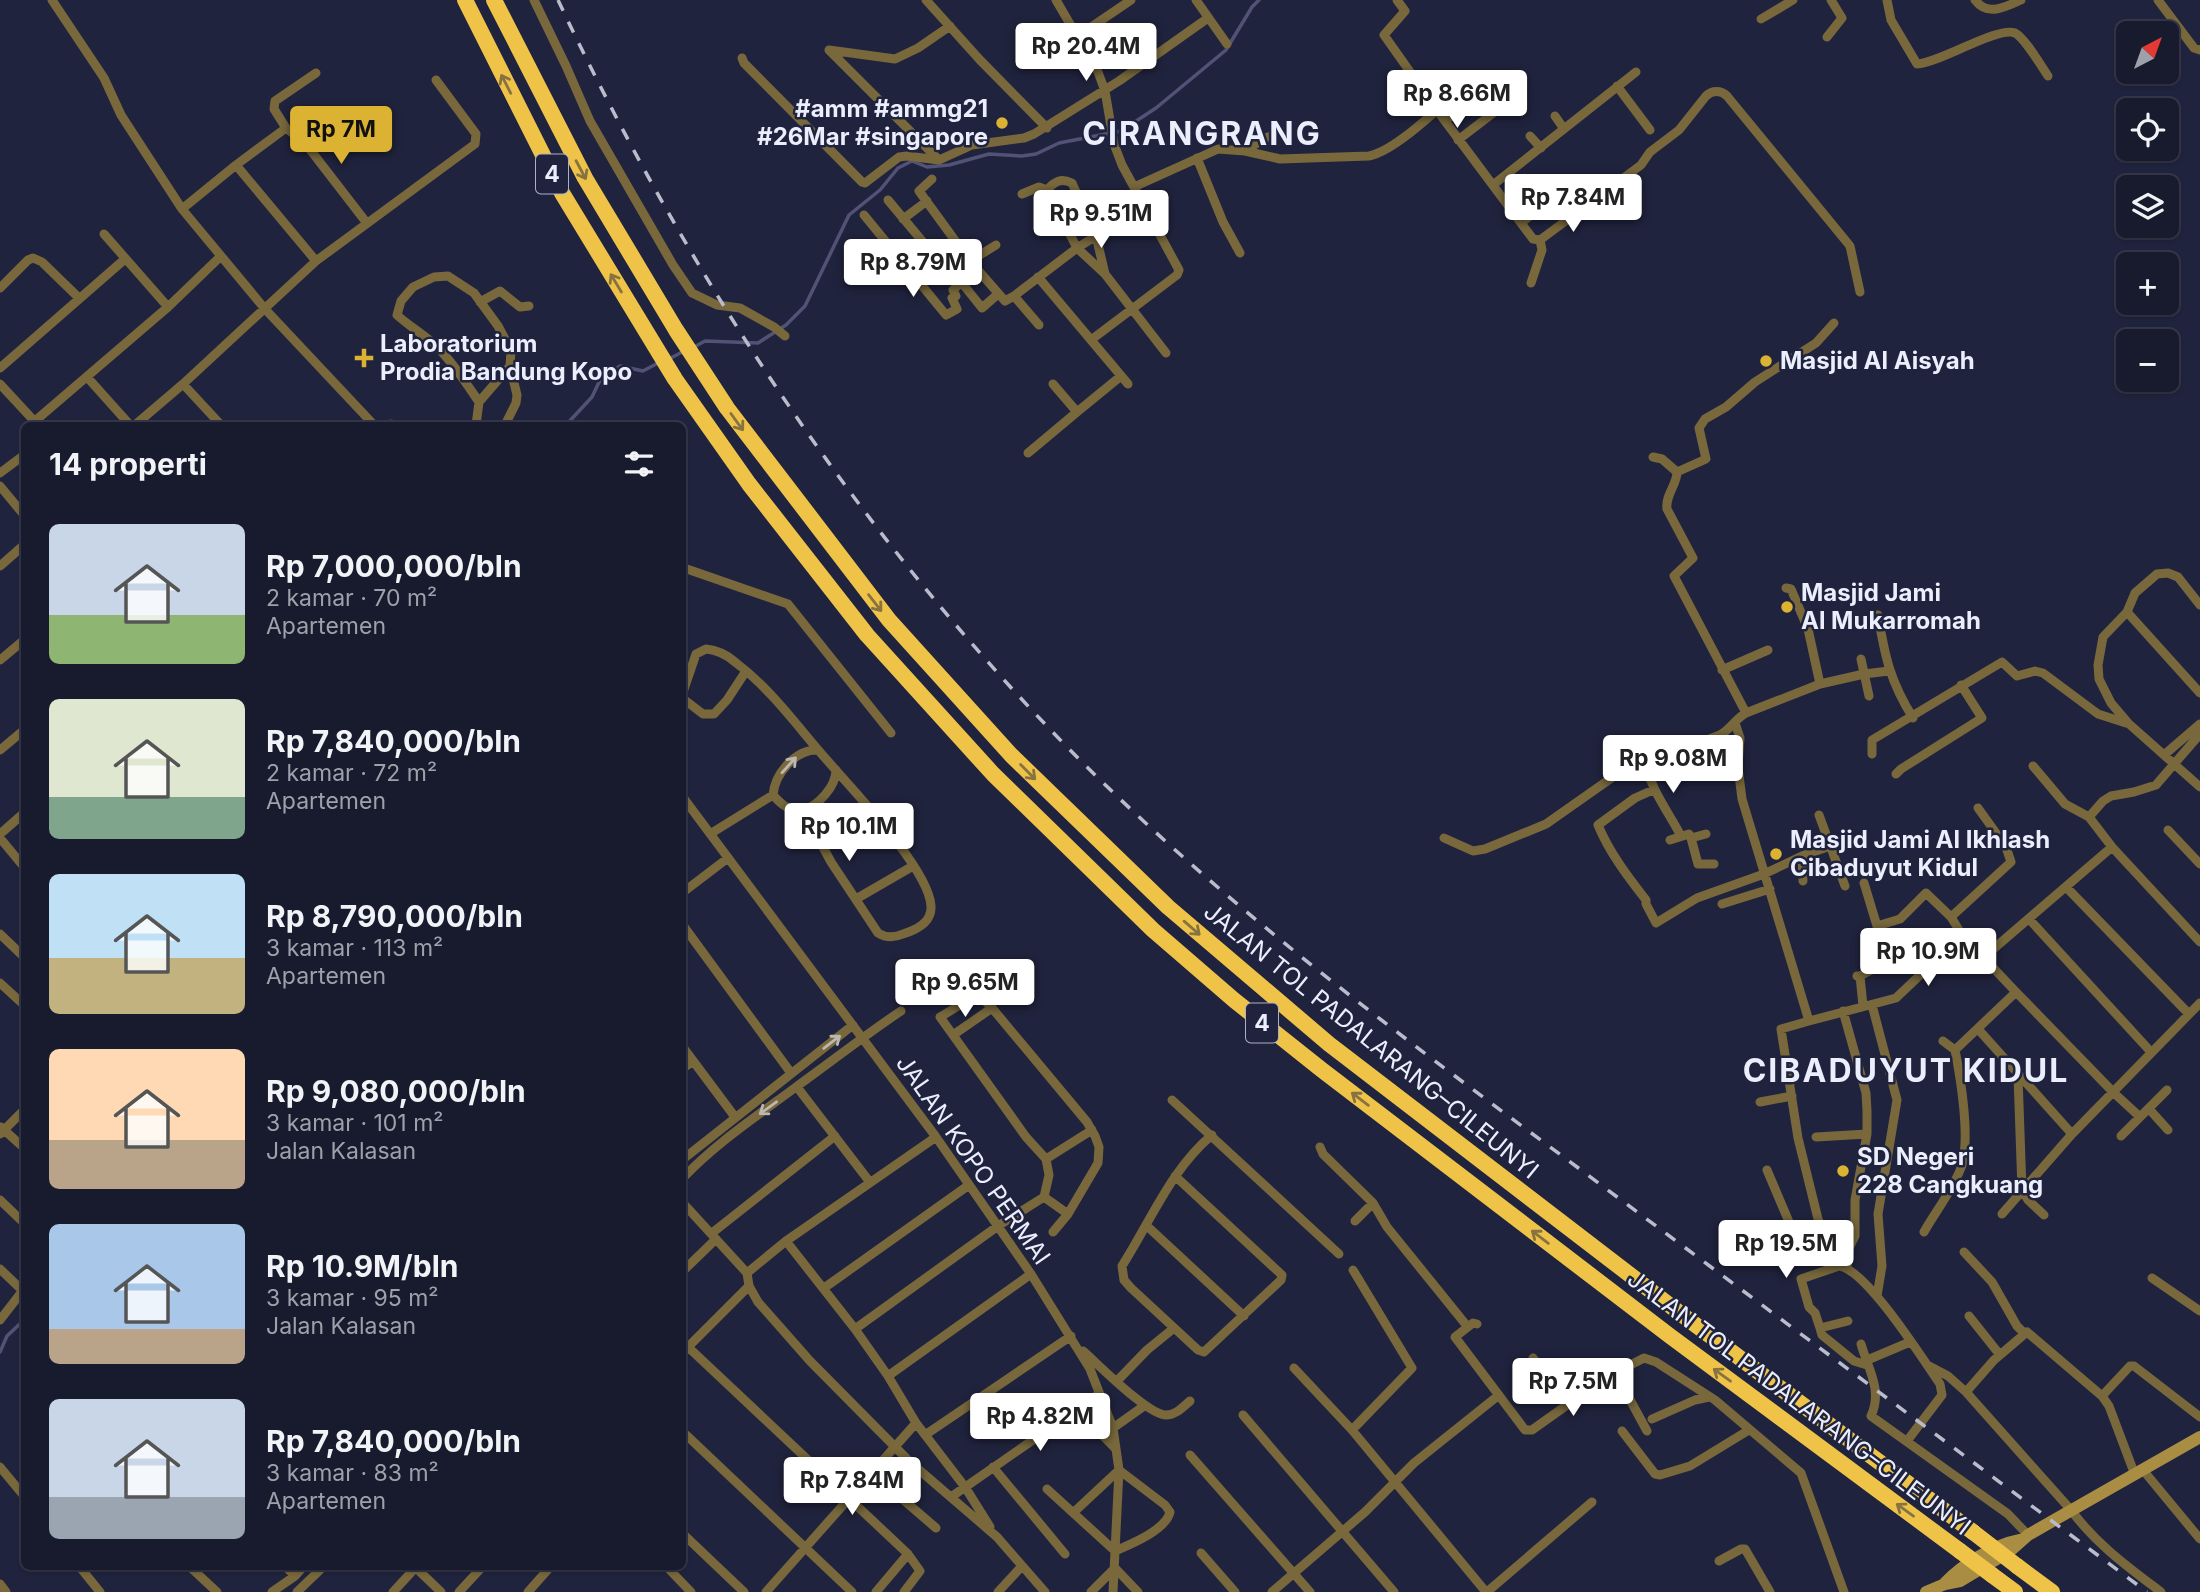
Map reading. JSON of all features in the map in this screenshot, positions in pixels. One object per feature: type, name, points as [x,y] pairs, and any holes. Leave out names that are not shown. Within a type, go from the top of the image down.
[{"type":"highway","name":"JALAN TOL PADALARANG–CILEUNYI","points":[[465,0],[562,192],[675,379],[749,484],[867,635],[993,774],[1153,930],[1234,1000],[1670,1336],[2015,1592]]},
{"type":"highway","name":"JALAN TOL PADALARANG–CILEUNYI","points":[[494,0],[585,178],[699,366],[769,466],[889,620],[1011,755],[1168,907],[1329,1044],[1681,1314],[2052,1592]]},
{"type":"main road","points":[[1926,1592],[1945,1584],[1954,1574],[2004,1543],[2024,1537],[2200,1437]]},
{"type":"street","points":[[52,0],[104,78],[121,115],[183,209],[265,309],[371,422]]},
{"type":"street","points":[[534,0],[590,121],[692,293],[717,305],[740,308],[785,336]]},
{"type":"street","points":[[926,0],[1047,128]]},
{"type":"street","points":[[1056,0],[1098,72],[1105,91],[1114,144],[1122,165],[1179,270],[1177,275],[1091,340]]},
{"type":"street","points":[[1197,0],[1227,44]]},
{"type":"street","points":[[1397,0],[1405,11],[1384,36],[1458,141],[1534,240],[1540,240],[1642,165],[1650,152],[1679,130],[1710,92],[1720,92],[1727,96],[1850,246],[1860,292]]},
{"type":"street","points":[[1761,19],[1793,0]]},
{"type":"street","points":[[1828,37],[1842,19],[1831,0]]},
{"type":"street","points":[[1887,0],[1891,20],[1914,62],[1921,64],[1985,38],[2010,32],[2016,34],[2048,76]]},
{"type":"street","points":[[1975,0],[1983,8],[1992,10],[2005,8],[2021,0]]},
{"type":"street","points":[[2158,0],[2194,48],[2200,50]]},
{"type":"street","points":[[1078,36],[1129,1]]},
{"type":"street","points":[[742,58],[862,182],[869,180],[899,157],[939,160],[972,145],[1024,138],[1047,128],[1105,91],[1208,18]]},
{"type":"street","points":[[939,160],[829,50],[895,59],[918,48],[950,26]]},
{"type":"street","points":[[1098,72],[1119,81]]},
{"type":"street","points":[[1493,185],[1636,72]]},
{"type":"street","points":[[316,73],[275,102],[274,109],[286,128],[305,143],[366,222]]},
{"type":"street","points":[[137,422],[183,384],[316,261],[477,141],[476,134],[436,80]]},
{"type":"street","points":[[1617,86],[1650,130]]},
{"type":"street","points":[[1445,121],[1481,93]]},
{"type":"street","points":[[1458,141],[1505,104]]},
{"type":"street","points":[[1134,187],[1218,149],[1245,151],[1280,159],[1373,156],[1413,130],[1437,110]]},
{"type":"street","points":[[1555,116],[1564,129]]},
{"type":"street","points":[[183,209],[286,128]]},
{"type":"street","points":[[1245,151],[1265,138],[1284,132]]},
{"type":"street","points":[[1530,136],[1541,148]]},
{"type":"street","points":[[1197,158],[1223,222],[1240,253]]},
{"type":"street","points":[[236,165],[316,261]]},
{"type":"street","points":[[932,179],[919,190],[970,261],[1005,301],[1096,236]]},
{"type":"street","points":[[1047,190],[1064,179],[1072,183],[1096,236],[1105,274]]},
{"type":"street","points":[[1022,194],[1039,187],[1047,190],[1077,248],[1105,274],[1166,353]]},
{"type":"street","points":[[1521,223],[1563,191]]},
{"type":"street","points":[[888,200],[982,307],[998,294]]},
{"type":"street","points":[[903,219],[927,201]]},
{"type":"street","points":[[864,215],[945,315],[957,309],[953,290],[961,282]]},
{"type":"street","points":[[104,234],[168,307]]},
{"type":"street","points":[[1531,283],[1542,250],[1540,240]]},
{"type":"street","points":[[970,261],[996,245]]},
{"type":"street","points":[[37,422],[168,307],[221,256]]},
{"type":"street","points":[[0,288],[27,260],[33,258],[42,262],[79,298]]},
{"type":"street","points":[[0,368],[125,260]]},
{"type":"street","points":[[479,402],[465,380],[435,345],[397,315],[401,301],[413,287],[434,277],[448,276],[467,287],[498,326],[511,350],[510,366],[516,403],[506,422]]},
{"type":"street","points":[[1038,277],[1128,384]]},
{"type":"street","points":[[480,302],[500,291],[520,307],[530,306]]},
{"type":"street","points":[[1014,296],[1038,325]]},
{"type":"street","points":[[1677,472],[1706,458],[1699,428],[1705,419],[1726,407],[1755,382],[1816,343],[1834,323]]},
{"type":"street","points":[[326,374],[336,365]]},
{"type":"street","points":[[476,422],[479,402],[510,366]]},
{"type":"street","points":[[1028,453],[1121,376]]},
{"type":"street","points":[[87,377],[130,422]]},
{"type":"street","points":[[0,384],[35,422]]},
{"type":"street","points":[[183,384],[218,422]]},
{"type":"street","points":[[1053,384],[1077,412]]},
{"type":"street","points":[[0,472],[21,457]]},
{"type":"street","points":[[1653,457],[1662,459],[1677,472]]},
{"type":"street","points":[[1677,472],[1675,484],[1666,503],[1667,509],[1693,558],[1674,576],[1746,713]]},
{"type":"street","points":[[0,486],[21,511]]},
{"type":"street","points":[[0,566],[21,548]]},
{"type":"street","points":[[686,570],[788,604],[891,733]]},
{"type":"street","points":[[2200,605],[2178,577],[2168,573],[2157,574],[2135,593],[2127,612],[2103,637],[2098,665],[2099,679],[2105,692],[2128,723],[2200,787]]},
{"type":"street","points":[[1786,588],[1791,589],[1803,614],[1820,684]]},
{"type":"street","points":[[2127,612],[2200,693]]},
{"type":"street","points":[[1878,615],[1889,671],[1896,691],[1913,718]]},
{"type":"street","points":[[0,660],[21,642]]},
{"type":"street","points":[[686,684],[696,654],[703,649],[713,649],[746,671],[775,698],[864,800],[913,866],[928,894],[931,906],[929,917],[917,928],[897,937],[883,936],[873,928],[831,862],[803,810]]},
{"type":"street","points":[[1722,670],[1768,650]]},
{"type":"street","points":[[1860,659],[1869,696]]},
{"type":"street","points":[[1872,754],[1872,740],[1913,718],[1961,685],[2004,663],[2017,676],[2035,671],[2043,673],[2098,714],[2128,723]]},
{"type":"street","points":[[686,699],[703,714],[715,714],[746,671]]},
{"type":"street","points":[[1808,1021],[1742,799],[1738,767],[1740,738],[1737,726],[1740,716],[1820,684],[1889,671]]},
{"type":"street","points":[[1896,774],[1982,718],[1961,685]]},
{"type":"street","points":[[2164,755],[2200,724]]},
{"type":"street","points":[[1444,838],[1473,851],[1485,849],[1546,824],[1620,772],[1720,735],[1737,726]]},
{"type":"street","points":[[0,750],[21,732]]},
{"type":"street","points":[[2089,817],[2111,796],[2156,785],[2200,734]]},
{"type":"street","points":[[710,834],[773,794],[776,783],[794,758],[807,749],[818,750]]},
{"type":"street","points":[[1644,761],[1653,790],[1686,837],[1698,864],[1714,864]]},
{"type":"street","points":[[2033,766],[2065,804],[2089,817],[2112,847],[2200,941]]},
{"type":"street","points":[[773,794],[781,804],[791,809],[803,810],[819,800],[831,787],[836,779],[836,770]]},
{"type":"street","points":[[1653,790],[1634,799],[1598,825],[1634,887],[1646,900],[1656,923],[1697,898],[1764,874],[1829,846]]},
{"type":"street","name":"JALAN KOPO PERMAI","points":[[686,801],[936,1137],[1031,1274],[1090,1369],[1113,1428],[1119,1470],[1113,1592]]},
{"type":"street","points":[[1951,917],[2011,862],[2006,847],[1978,808]]},
{"type":"street","points":[[1819,815],[1845,886]]},
{"type":"street","points":[[21,816],[0,836],[21,863]]},
{"type":"street","points":[[2168,830],[2200,864]]},
{"type":"street","points":[[1670,841],[1706,834]]},
{"type":"street","points":[[1984,957],[2112,847]]},
{"type":"street","points":[[1802,856],[1803,881]]},
{"type":"street","points":[[686,890],[728,858]]},
{"type":"street","points":[[856,899],[913,866]]},
{"type":"street","points":[[1864,883],[1877,926],[1882,965],[1857,976],[1896,1100],[1878,1214],[1882,1266],[1877,1296]]},
{"type":"street","points":[[2067,888],[2189,1014]]},
{"type":"street","points":[[1722,904],[1770,889]]},
{"type":"street","points":[[1877,926],[1900,919],[1926,893],[1951,917],[1962,935],[2016,992],[2114,1093],[2140,1116]]},
{"type":"street","points":[[2029,919],[2151,1052]]},
{"type":"street","points":[[686,929],[791,1073]]},
{"type":"street","points":[[0,934],[21,954]]},
{"type":"street","points":[[1907,1441],[1942,1395],[1940,1384],[1877,1296],[1843,1266],[1823,1235],[1798,1138],[1781,1029],[1896,998],[1962,935]]},
{"type":"street","points":[[0,983],[21,1002]]},
{"type":"street","points":[[1955,1050],[2016,992]]},
{"type":"street","points":[[855,1329],[998,1226],[1044,1197],[1049,1175],[1045,1159],[1026,1138],[940,1017],[978,994],[1092,1130],[1099,1147],[1098,1163],[1068,1214],[1053,1232]]},
{"type":"street","points":[[2002,1214],[2072,1134],[2200,1003]]},
{"type":"street","points":[[953,1035],[992,1008]]},
{"type":"street","points":[[686,1157],[791,1073],[857,1031],[901,1011]]},
{"type":"street","points":[[1843,1011],[1866,1093],[1867,1134],[1854,1200],[1855,1236],[1843,1266]]},
{"type":"street","points":[[1978,1029],[2072,1134]]},
{"type":"street","points":[[686,1175],[711,1151],[797,1087],[857,1031]]},
{"type":"street","points":[[1924,1233],[1961,1169],[1965,1154],[1961,1083],[1955,1050],[1943,1041]]},
{"type":"street","points":[[686,1051],[735,1117]]},
{"type":"street","points":[[686,1066],[694,1061]]},
{"type":"street","points":[[2018,1076],[2022,1189],[2028,1200],[2044,1216]]},
{"type":"street","points":[[797,1087],[869,1181]]},
{"type":"street","points":[[2121,1136],[2140,1116],[2150,1110],[2167,1090]]},
{"type":"street","points":[[1760,1102],[1791,1096]]},
{"type":"street","points":[[1172,1100],[1339,1254]]},
{"type":"street","points":[[2150,1110],[2168,1130]]},
{"type":"street","points":[[21,1113],[1,1130],[21,1146]]},
{"type":"street","points":[[1045,1159],[1092,1130]]},
{"type":"street","points":[[1816,1137],[1867,1134]]},
{"type":"street","points":[[1175,1176],[1282,1275],[1281,1280],[1202,1352],[1131,1288],[1122,1272],[1122,1266],[1175,1176],[1198,1147],[1212,1135]]},
{"type":"street","points":[[686,1268],[714,1236],[835,1136]]},
{"type":"street","points":[[747,1273],[869,1181],[936,1137]]},
{"type":"street","points":[[1320,1147],[1323,1154],[1373,1203],[1387,1227],[1472,1325],[1455,1337],[1527,1430],[1532,1430],[1615,1372],[1641,1359],[1649,1358],[1709,1397],[1801,1473],[1844,1592]]},
{"type":"street","points":[[1767,1170],[1795,1236],[1799,1239],[1823,1235]]},
{"type":"street","points":[[824,1288],[969,1185]]},
{"type":"street","points":[[1044,1197],[1068,1214]]},
{"type":"street","points":[[0,1200],[21,1220]]},
{"type":"street","points":[[1355,1221],[1373,1203]]},
{"type":"street","points":[[686,1206],[747,1273],[749,1286],[758,1302],[810,1362],[895,1447],[997,1537]]},
{"type":"street","points":[[1147,1226],[1244,1315]]},
{"type":"street","points":[[786,1241],[855,1329],[916,1423],[965,1487],[997,1537],[1045,1592]]},
{"type":"street","points":[[1964,1252],[1993,1282],[2017,1326],[2025,1334]]},
{"type":"street","points":[[1843,1266],[1801,1279],[1822,1335],[1854,1362],[1866,1363],[1910,1342]]},
{"type":"street","points":[[0,1269],[21,1287]]},
{"type":"street","points":[[1352,1430],[1412,1368],[1353,1270]]},
{"type":"street","points":[[888,1376],[1031,1274]]},
{"type":"street","points":[[2152,1278],[2200,1311]]},
{"type":"street","points":[[686,1349],[749,1286]]},
{"type":"street","points":[[0,1320],[21,1294]]},
{"type":"street","points":[[1969,1316],[2000,1355]]},
{"type":"street","points":[[1821,1328],[1848,1321]]},
{"type":"street","points":[[1117,1381],[1147,1350],[1174,1328]]},
{"type":"street","points":[[1966,1392],[1975,1379],[2027,1332],[2034,1336],[2102,1396],[2139,1473],[2200,1538]]},
{"type":"street","points":[[925,1435],[1071,1336]]},
{"type":"street","points":[[1860,1344],[1873,1375],[1876,1399],[1871,1416],[2008,1514],[2024,1537]]},
{"type":"street","points":[[1077,1346],[1144,1406],[1165,1415],[1182,1409],[1190,1401]]},
{"type":"street","points":[[686,1351],[908,1554],[920,1571],[904,1592]]},
{"type":"street","points":[[1533,1358],[1567,1405]]},
{"type":"street","points":[[1927,1366],[1948,1376],[1966,1392],[2071,1510],[2085,1530],[2161,1592]]},
{"type":"street","points":[[2102,1396],[2130,1366],[2134,1366],[2200,1417]]},
{"type":"street","points":[[1294,1368],[1352,1430],[1487,1592],[1592,1502]]},
{"type":"street","points":[[1615,1372],[1647,1431]]},
{"type":"street","points":[[951,1497],[1100,1394]]},
{"type":"street","points":[[1272,1592],[1395,1484],[1414,1463],[1499,1395]]},
{"type":"street","points":[[1652,1419],[1695,1400],[1709,1397]]},
{"type":"street","points":[[1113,1428],[1144,1406]]},
{"type":"street","points":[[1077,1409],[1116,1449]]},
{"type":"street","points":[[1243,1415],[1394,1592]]},
{"type":"street","points":[[766,1592],[916,1423]]},
{"type":"street","points":[[1622,1431],[1655,1474],[1660,1475],[1690,1466],[1749,1430]]},
{"type":"street","points":[[686,1435],[852,1592]]},
{"type":"street","points":[[1190,1455],[1310,1592]]},
{"type":"street","points":[[0,1467],[21,1492]]},
{"type":"street","points":[[993,1468],[1065,1555]]},
{"type":"street","points":[[1047,1489],[1073,1513],[1115,1550],[1133,1543],[1164,1524],[1170,1512],[1165,1505],[1119,1470],[1073,1513]]},
{"type":"street","points":[[871,1472],[936,1528]]},
{"type":"street","points":[[686,1537],[744,1592]]},
{"type":"street","points":[[1719,1562],[1745,1549],[1770,1592]]},
{"type":"street","points":[[1201,1553],[1235,1592]]},
{"type":"street","points":[[876,1592],[908,1554]]},
{"type":"street","points":[[998,1592],[1022,1566]]},
{"type":"street","points":[[1091,1592],[1115,1568],[1138,1592]]},
{"type":"street","points":[[82,1570],[100,1592]]},
{"type":"street","points":[[193,1570],[217,1592]]},
{"type":"street","points":[[289,1570],[295,1576]]},
{"type":"street","points":[[272,1592],[300,1570]]},
{"type":"street","points":[[296,1592],[320,1570]]},
{"type":"street","points":[[393,1592],[412,1570]]},
{"type":"street","points":[[418,1570],[441,1592]]},
{"type":"street","points":[[459,1592],[479,1570]]},
{"type":"street","points":[[528,1592],[547,1570]]},
{"type":"street","points":[[670,1570],[691,1592]]},
{"type":"street","points":[[0,1584],[6,1592]]},
{"type":"waterway","points":[[694,347],[705,341],[758,343],[786,325],[805,306],[849,215],[880,190],[898,168],[912,161],[927,167],[949,165],[989,154],[1036,154],[1059,143],[1121,131],[1156,108],[1226,50],[1259,0]]},
{"type":"waterway","points":[[669,359],[684,351]]},
{"type":"waterway","points":[[569,422],[592,397],[601,378],[620,366],[643,371],[658,363]]},
{"type":"waterway","points":[[0,1352],[7,1336],[21,1323]]},
{"type":"railway","points":[[558,0],[609,104],[665,206],[724,306],[787,403],[854,497],[925,589],[1001,677],[1081,761],[1198,870],[1385,1023],[2147,1592]]},
{"type":"place","name":"#amm #ammg21 #26Mar #singapore","points":[[1002,123]]},
{"type":"place","name":"Laboratorium Prodia Bandung Kopo","points":[[364,358]]},
{"type":"place","name":"Masjid Al Aisyah","points":[[1766,361]]},
{"type":"place","name":"Masjid Jami Al Mukarromah","points":[[1787,607]]},
{"type":"place","name":"Masjid Jami Al Ikhlash Cibaduyut Kidul","points":[[1776,854]]},
{"type":"place","name":"SD Negeri 228 Cangkuang","points":[[1843,1171]]},
{"type":"district","name":"CIRANGRANG","points":[[1202,134]]},
{"type":"district","name":"CIBADUYUT KIDUL","points":[[1906,1071]]}]
